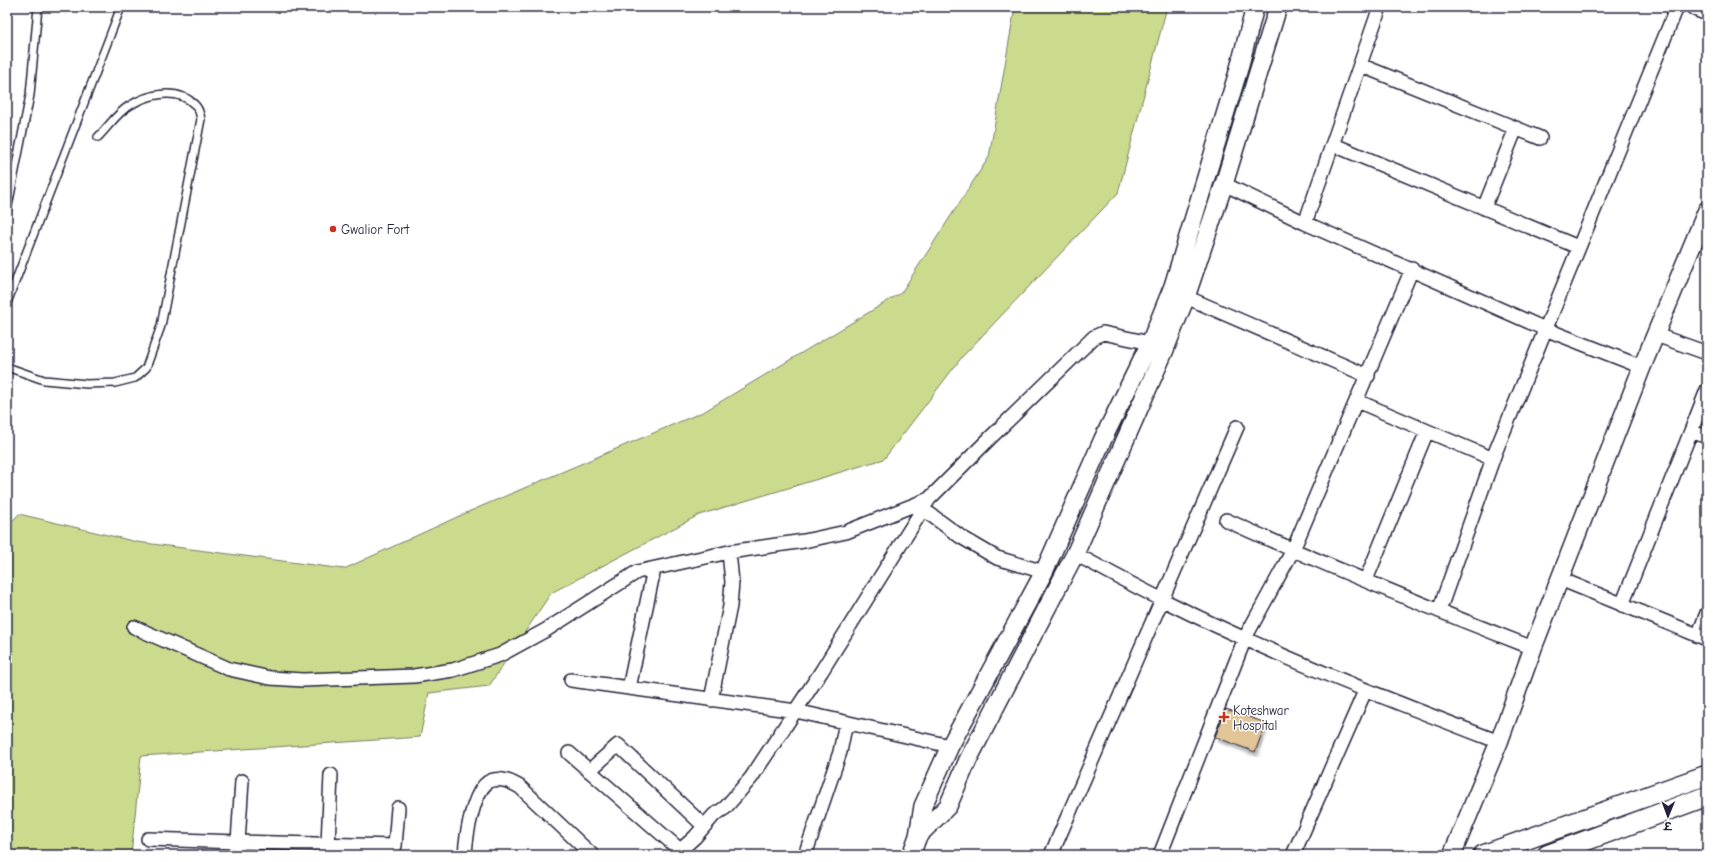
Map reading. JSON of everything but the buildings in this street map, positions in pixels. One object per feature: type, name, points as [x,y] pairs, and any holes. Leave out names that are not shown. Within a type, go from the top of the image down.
[{"type":"main road","points":[[1483,855],[1707,775]]},
{"type":"main road","points":[[1547,855],[1707,796]]},
{"type":"street","points":[[911,855],[918,836],[923,806],[950,746],[1044,572],[1103,439],[1150,343],[1173,286],[1238,72],[1255,7]]},
{"type":"street","points":[[918,836],[948,806],[968,760],[1075,554],[1164,352],[1186,297],[1224,184],[1278,7]]},
{"type":"street","points":[[1305,223],[1334,145],[1380,7]]},
{"type":"street","points":[[1439,611],[1493,459],[1578,247],[1677,7]]},
{"type":"street","points":[[1695,7],[1707,12]]},
{"type":"street","points":[[1360,65],[1540,138]]},
{"type":"street","points":[[1484,208],[1516,128]]},
{"type":"street","points":[[1334,145],[1578,247]]},
{"type":"street","points":[[1224,184],[1305,223],[1545,329],[1642,367]]},
{"type":"street","points":[[1452,855],[1499,742],[1533,648],[1642,367],[1707,210]]},
{"type":"street","points":[[1160,855],[1245,638],[1293,550],[1368,376],[1412,269]]},
{"type":"street","points":[[1186,297],[1368,376]]},
{"type":"street","points":[[569,753],[677,853],[714,815],[725,808],[751,778],[796,711],[926,504],[991,437],[1094,338],[1103,333],[1150,343]]},
{"type":"street","points":[[1656,335],[1707,354]]},
{"type":"street","points":[[1622,605],[1707,390]]},
{"type":"street","points":[[1357,401],[1493,459]]},
{"type":"street","points":[[1051,855],[1237,427]]},
{"type":"street","points":[[1366,580],[1428,430]]},
{"type":"street","points":[[1691,431],[1707,437]]},
{"type":"street","points":[[134,627],[229,669],[270,678],[303,680],[414,676],[453,670],[500,655],[546,630],[638,572],[729,552],[804,541],[846,532],[926,504]]},
{"type":"street","points":[[926,504],[962,537],[997,558],[1044,572]]},
{"type":"street","points":[[1226,520],[1293,550],[1439,611],[1533,648]]},
{"type":"street","points":[[711,700],[730,606],[732,582],[729,552]]},
{"type":"street","points":[[1075,554],[1161,600],[1245,638],[1365,691],[1499,742]]},
{"type":"street","points":[[629,688],[654,569]]},
{"type":"street","points":[[1560,580],[1702,638],[1707,613]]},
{"type":"street","points":[[571,680],[796,711],[950,746]]},
{"type":"street","points":[[1293,855],[1365,691]]},
{"type":"street","points":[[805,855],[840,752],[846,722]]},
{"type":"street","points":[[589,771],[618,745],[704,826]]},
{"type":"street","points":[[328,844],[330,775]]},
{"type":"street","points":[[465,855],[466,835],[481,788],[492,780],[507,780],[520,787],[592,855]]},
{"type":"street","points":[[237,855],[242,781]]},
{"type":"street","points":[[148,840],[328,844],[392,850],[395,846],[398,808]]},
{"type":"lane","points":[[7,211],[30,95],[38,7]]},
{"type":"lane","points":[[7,303],[121,7]]},
{"type":"lane","points":[[7,367],[44,380],[87,384],[115,384],[135,378],[146,368],[161,326],[201,119],[197,106],[186,98],[166,93],[144,99],[128,106],[98,137]]},
{"type":"green space","points":[[1015,7],[1167,7],[1118,193],[962,357],[884,459],[699,515],[551,593],[489,686],[429,693],[420,737],[141,756],[131,855],[7,855],[7,526],[19,514],[137,542],[344,569],[468,512],[705,411],[901,293],[989,157]]},
{"type":"place","name":"Gwalior Fort","points":[[333,229]]},
{"type":"place","name":"Koteshwar Hospital","points":[[1224,717]]}]
